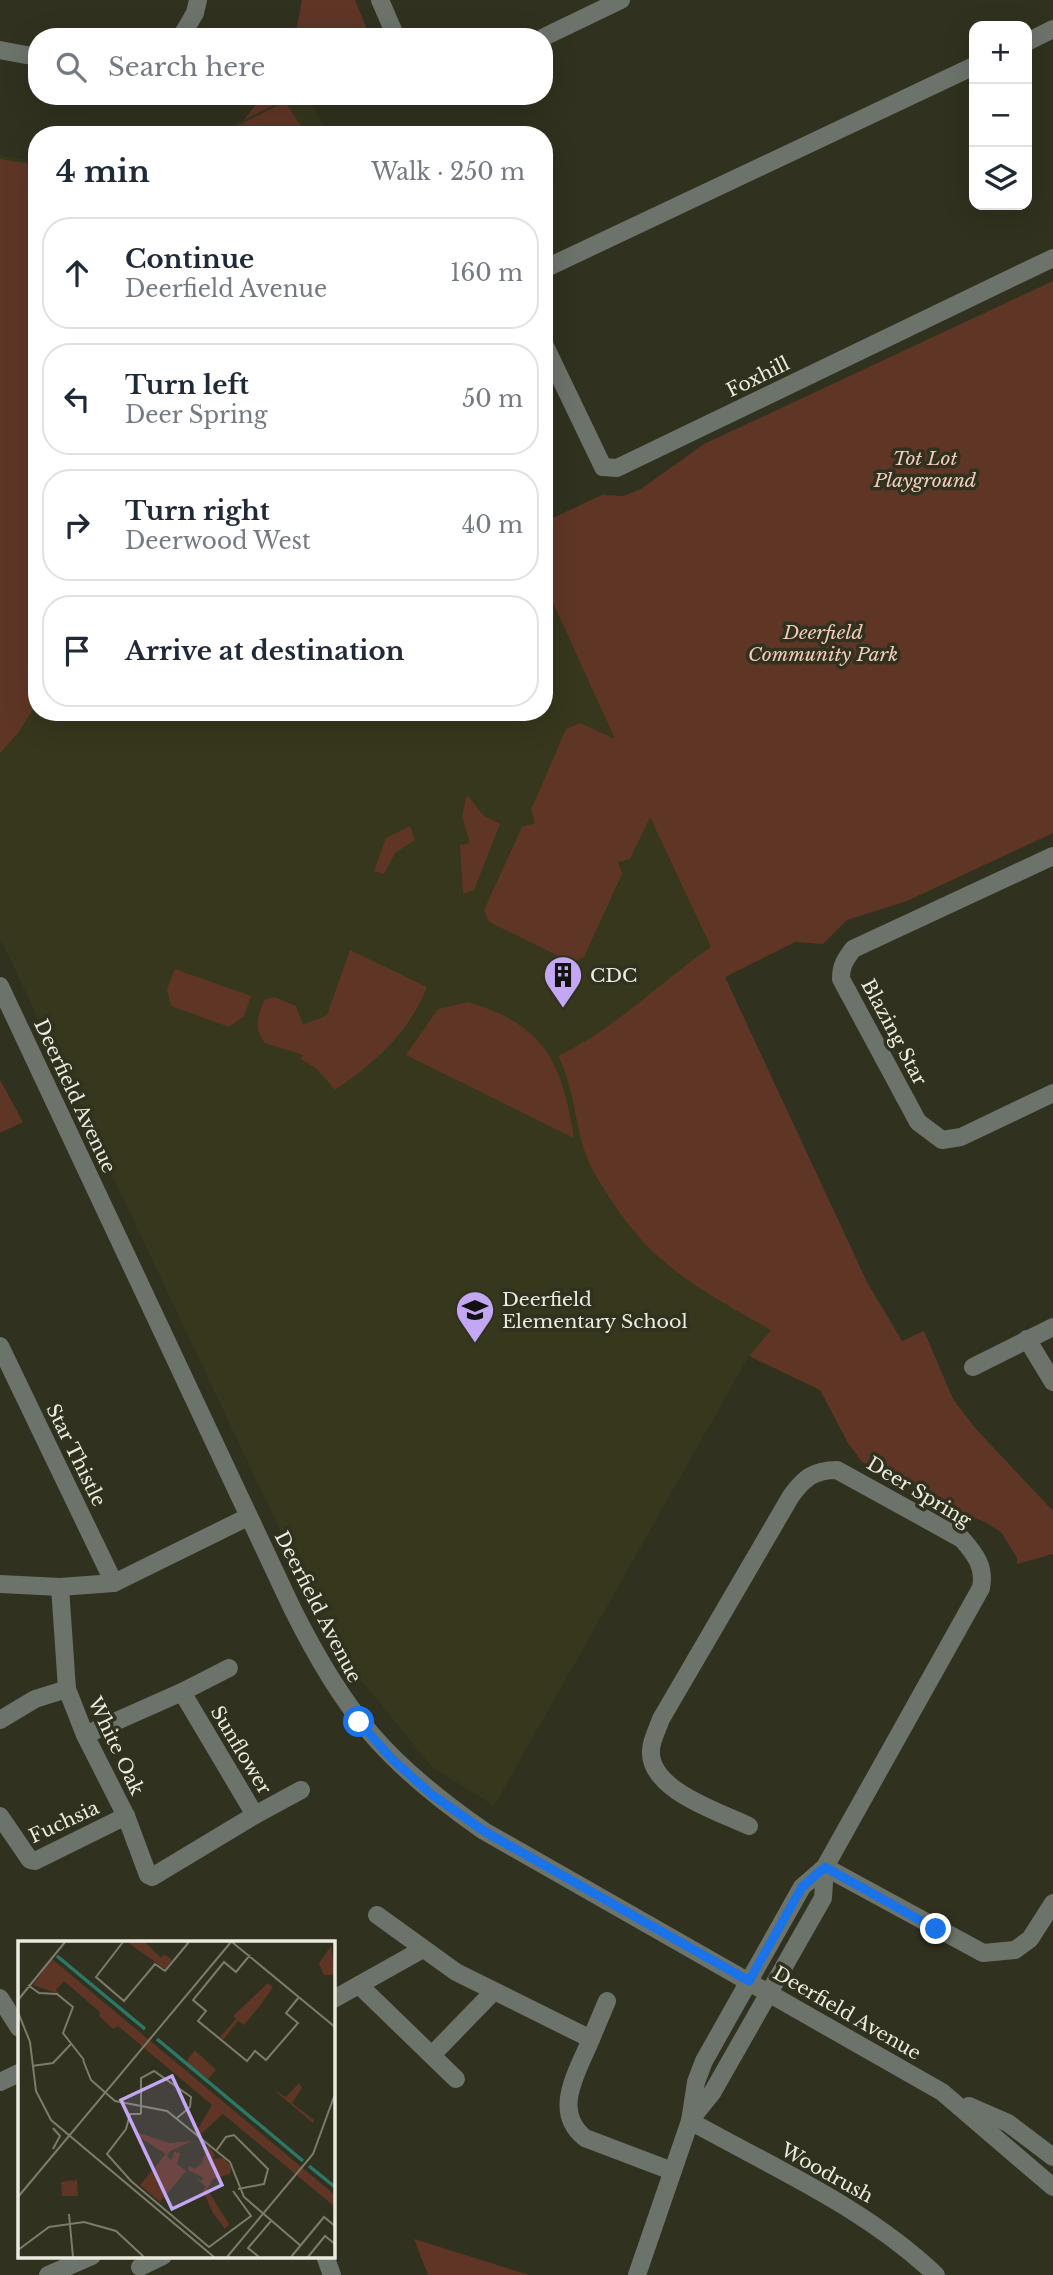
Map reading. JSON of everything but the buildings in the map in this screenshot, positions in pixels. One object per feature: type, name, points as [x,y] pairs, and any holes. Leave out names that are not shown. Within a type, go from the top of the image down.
[{"type":"street","points":[[186,28],[195,13],[198,0]]},
{"type":"street","points":[[380,0],[392,28]]},
{"type":"street","points":[[553,33],[621,0]]},
{"type":"street","points":[[1032,40],[1053,29]]},
{"type":"street","points":[[0,50],[28,55]]},
{"type":"street","points":[[553,264],[969,68]]},
{"type":"street","name":"Foxhill","points":[[553,363],[603,467],[617,468],[1053,258]]},
{"type":"street","name":"Blazing Star","points":[[1053,856],[853,949],[842,964],[841,979],[918,1122],[942,1140],[961,1137],[1053,1093]]},
{"type":"street","name":"Deerfield Avenue","points":[[0,986],[248,1517],[322,1667],[359,1722],[392,1759],[431,1794],[484,1831],[950,2097],[1007,2123],[1053,2157]]},
{"type":"street","points":[[973,1367],[1053,1327]]},
{"type":"street","points":[[1027,1339],[1053,1382]]},
{"type":"street","name":"Star Thistle","points":[[0,1346],[114,1583]]},
{"type":"street","name":"Deer Spring","points":[[690,2121],[696,2082],[704,2061],[802,1887],[825,1867],[981,1588],[983,1576],[977,1557],[962,1539],[836,1470],[820,1470],[803,1480],[791,1496],[661,1719],[651,1750],[656,1773],[678,1792],[749,1826]]},
{"type":"street","points":[[0,1584],[60,1587],[114,1583],[248,1517]]},
{"type":"street","name":"White Oak","points":[[60,1587],[67,1689],[85,1735],[126,1816],[150,1876]]},
{"type":"street","points":[[85,1735],[183,1692],[229,1668]]},
{"type":"street","points":[[0,1720],[35,1699],[67,1689]]},
{"type":"street","name":"Sunflower","points":[[150,1876],[255,1815],[183,1692]]},
{"type":"street","points":[[255,1815],[301,1790]]},
{"type":"street","name":"Fuchsia","points":[[0,1816],[30,1860],[34,1861],[126,1816]]},
{"type":"street","points":[[825,1867],[982,1953],[1014,1950],[1030,1939],[1053,1902]]},
{"type":"street","name":"Deer Spring","points":[[690,2121],[712,2093],[823,1898],[825,1867]]},
{"type":"street","points":[[377,1916],[456,1972],[591,2039]]},
{"type":"street","points":[[334,1999],[423,1949]]},
{"type":"street","points":[[359,1985],[456,2079]]},
{"type":"street","points":[[432,2055],[494,1991]]},
{"type":"street","points":[[0,1998],[18,2026]]},
{"type":"street","points":[[607,2001],[569,2093],[569,2119],[575,2131],[585,2138],[672,2171]]},
{"type":"street","points":[[0,2082],[18,2073]]},
{"type":"street","name":"Deerfield Avenue","points":[[950,2097],[1053,2187]]},
{"type":"street","points":[[637,2275],[690,2121]]},
{"type":"street","name":"Woodrush","points":[[690,2121],[874,2223],[909,2249],[936,2275]]},
{"type":"street","points":[[48,2275],[87,2258]]},
{"type":"street","points":[[139,2266],[158,2258]]},
{"type":"street","points":[[326,2258],[332,2275]]},
{"type":"shaded area","points":[[274,105],[312,105],[323,126],[231,126]]},
{"type":"shaded area","points":[[0,155],[28,160],[28,721],[553,721],[553,603],[858,1267],[816,1277],[749,1356],[494,1806],[432,1767],[337,1651],[0,938]]},
{"type":"green space","points":[[302,0],[355,0],[366,28],[297,28]]},
{"type":"green space","points":[[255,105],[275,105],[244,120]]},
{"type":"green space","points":[[279,105],[287,105],[301,126],[237,126]]},
{"type":"green space","points":[[0,159],[28,164],[28,717],[0,753]]},
{"type":"green space","name":"Deerfield Community Park","points":[[1053,281],[1053,833],[907,901],[847,920],[823,944],[795,942],[725,977],[867,1282],[902,1341],[924,1331],[953,1399],[976,1429],[1053,1511],[1053,1554],[1017,1564],[1017,1558],[1001,1532],[983,1521],[951,1511],[862,1462],[848,1443],[820,1390],[749,1356],[771,1330],[702,1290],[663,1261],[628,1224],[589,1164],[568,1081],[558,1056],[618,1019],[711,947],[650,817],[630,859],[618,862],[622,874],[584,957],[571,962],[489,922],[484,910],[522,827],[535,823],[531,810],[566,729],[580,723],[615,739],[553,603],[553,518],[602,495],[623,496],[641,489],[704,444]]},
{"type":"green space","points":[[467,795],[483,815],[500,824],[474,890],[463,894],[460,845],[470,843],[462,816]]},
{"type":"green space","points":[[410,826],[415,840],[395,853],[384,874],[374,871],[386,838]]},
{"type":"green space","points":[[350,950],[427,987],[410,1019],[389,1046],[335,1090],[317,1069],[301,1059],[303,1055],[265,1043],[259,1032],[258,1022],[264,1000],[275,997],[296,1006],[303,1025],[327,1015]]},
{"type":"green space","points":[[175,969],[251,996],[244,1016],[229,1027],[171,1006],[167,989]]},
{"type":"green space","points":[[468,1002],[515,1022],[545,1050],[563,1088],[574,1138],[406,1055],[438,1009]]},
{"type":"green space","points":[[0,1080],[23,1122],[0,1133]]},
{"type":"green space","points":[[414,2239],[529,2275],[428,2275]]},
{"type":"place","name":"CDC","points":[[563,1009]]},
{"type":"place","name":"Deerfield Elementary School","points":[[475,1344]]},
{"type":"route","points":[[359,1722],[392,1759],[431,1794],[484,1831],[749,1981],[802,1887],[825,1867],[936,1929]]},
{"type":"park label","name":"Tot Lot Playground","points":[[925,469]]}]
